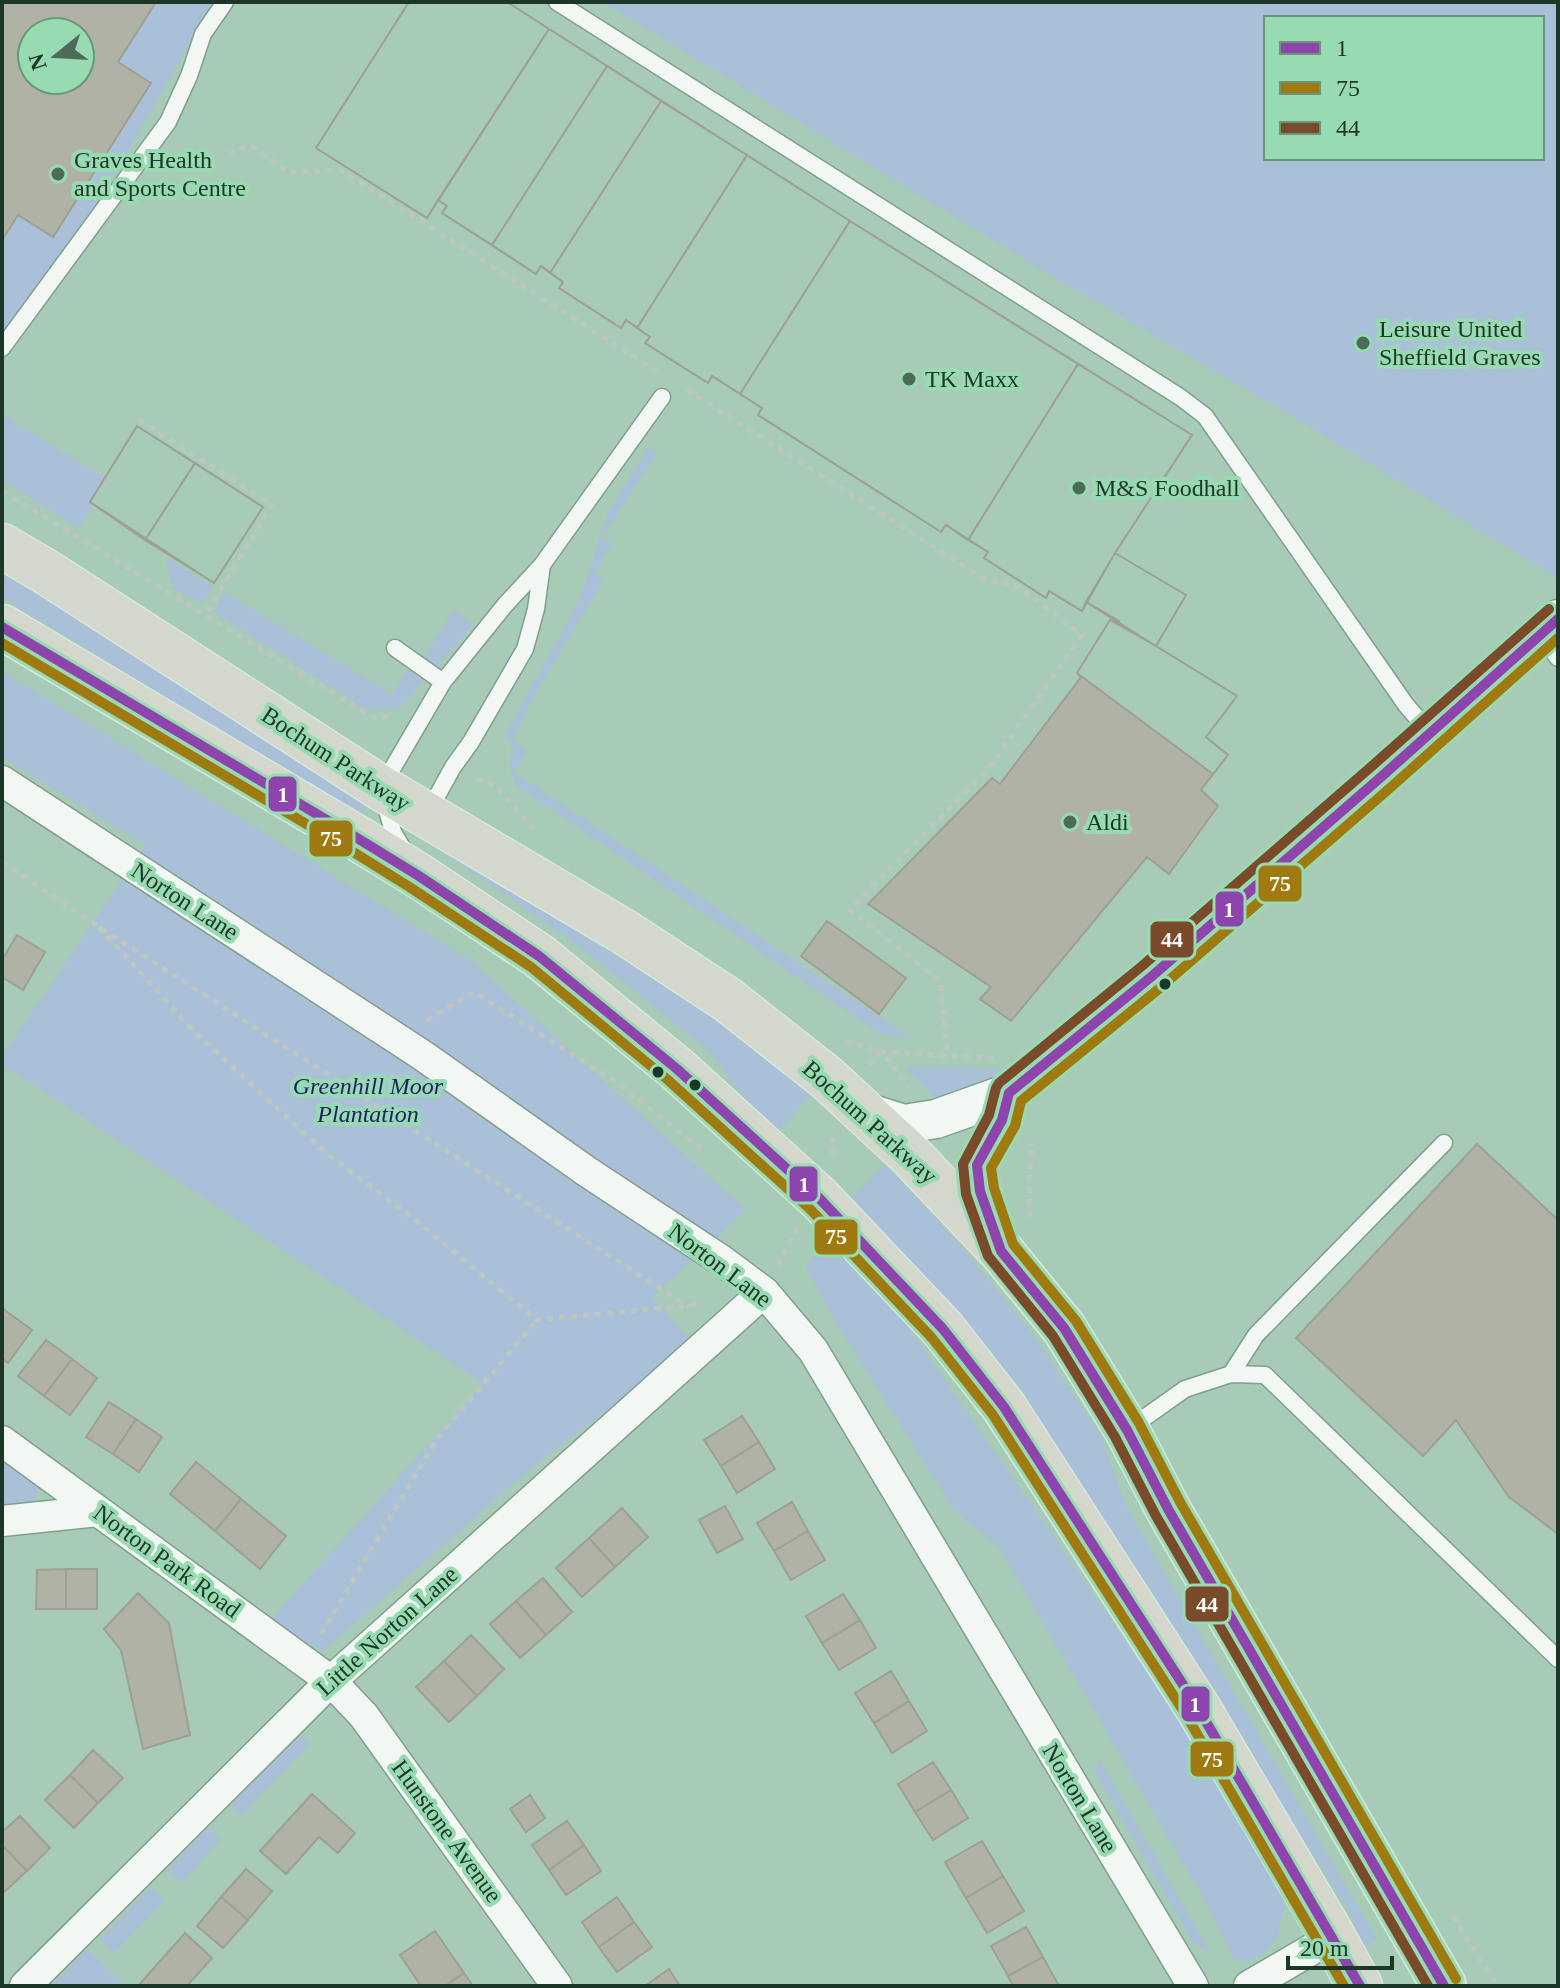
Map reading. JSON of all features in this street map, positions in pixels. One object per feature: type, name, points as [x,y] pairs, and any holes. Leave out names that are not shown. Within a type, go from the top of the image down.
[{"type":"highway","name":"Bochum Parkway","points":[[2,546],[381,788],[419,876],[539,956],[717,1104],[837,1216],[943,1329],[1004,1407],[1198,1708],[1360,1986]]},
{"type":"highway","name":"Bochum Parkway","points":[[2,627],[400,828],[626,933],[728,1000],[827,1078],[849,1119],[918,1163],[1001,1251],[1064,1328],[1127,1430],[1168,1509],[1444,1986]]},
{"type":"street","points":[[849,1119],[904,1124],[936,1119],[1007,1076],[1151,977],[1431,733],[1552,638]]},
{"type":"street","name":"Norton Lane","points":[[2,781],[396,1039],[764,1292],[813,1350],[1193,1986]]},
{"type":"street","points":[[1001,1251],[980,1191],[977,1165],[1002,1120],[1007,1076]]},
{"type":"street","name":"Little Norton Lane","points":[[25,1986],[331,1681],[764,1292]]},
{"type":"street","name":"Norton Park Road","points":[[2,1441],[331,1681]]},
{"type":"street","points":[[2,1521],[98,1511]]},
{"type":"street","name":"Hunstone Avenue","points":[[331,1681],[364,1716],[557,1986]]},
{"type":"street","points":[[1249,1986],[1333,1937]]},
{"type":"lane","points":[[2,348],[168,122],[189,76],[203,34],[225,2]]},
{"type":"lane","points":[[557,2],[1180,397],[1205,416],[1406,705],[1431,733]]},
{"type":"lane","points":[[381,788],[443,682],[505,605],[542,565],[662,397]]},
{"type":"lane","points":[[400,828],[471,742],[525,649],[536,609],[542,565]]},
{"type":"lane","points":[[395,648],[443,682]]},
{"type":"lane","points":[[1231,1374],[1256,1335],[1444,1143]]},
{"type":"lane","points":[[1127,1430],[1185,1389],[1231,1374],[1265,1375],[1558,1659]]},
{"type":"path","points":[[229,154],[251,145],[288,172],[341,170],[659,372]]},
{"type":"path","points":[[685,389],[989,582],[1013,583],[1082,635],[989,768],[850,910],[940,981],[948,1055]]},
{"type":"path","points":[[139,420],[272,505],[205,616]]},
{"type":"path","points":[[2,491],[372,717],[394,715],[415,702],[428,708]]},
{"type":"path","points":[[453,767],[497,787],[543,841]]},
{"type":"path","points":[[2,862],[689,1307]]},
{"type":"path","points":[[99,927],[193,1030],[321,1149],[426,1229],[537,1320],[704,1304]]},
{"type":"path","points":[[396,1039],[474,992],[616,1082],[707,1153]]},
{"type":"path","points":[[835,1034],[856,1045],[881,1052],[948,1055],[1007,1076]]},
{"type":"path","points":[[833,1168],[849,1119]]},
{"type":"path","points":[[764,1292],[801,1221]]},
{"type":"path","points":[[319,1637],[437,1439],[537,1320]]},
{"type":"green space","name":"Graves Health and Sports Centre","points":[[2,2],[214,2],[60,268],[2,360]]},
{"type":"green space","name":"Leisure United Sheffield Graves","points":[[603,2],[1558,2],[1558,578],[1275,406],[1060,281]]},
{"type":"green space","points":[[2,414],[105,478],[90,502],[94,505],[79,528],[2,480]]},
{"type":"green space","points":[[648,448],[657,453],[602,537],[612,543],[594,572],[604,580],[532,699],[513,740],[527,751],[514,772],[911,1038],[882,1035],[517,786],[509,768],[512,742],[505,735],[581,597],[608,512]]},
{"type":"green space","points":[[165,556],[213,586],[202,604],[172,588]]},
{"type":"green space","points":[[2,570],[371,803],[362,812],[353,812],[2,597]]},
{"type":"green space","points":[[224,592],[392,694],[408,670],[414,674],[454,609],[473,625],[405,703],[393,710],[364,708],[214,612]]},
{"type":"green space","name":"Greenhill Moor Plantation","points":[[2,671],[470,960],[746,1210],[652,1297],[693,1343],[528,1471],[323,1651],[269,1622],[483,1383],[2,1064],[2,1056],[146,845],[2,757]]},
{"type":"green space","points":[[424,829],[738,1032],[811,1095],[778,1132],[750,1106],[708,1050],[568,938],[417,835]]},
{"type":"green space","points":[[906,1068],[1000,1069],[1005,1072],[970,1092],[937,1100]]},
{"type":"green space","points":[[886,1164],[964,1250],[1032,1334],[1100,1434],[1127,1508],[1377,1939],[1361,1949],[1353,1918],[1347,1908],[1097,1517],[847,1202]]},
{"type":"green space","points":[[827,1241],[909,1328],[1176,1714],[1280,1886],[1284,1908],[1277,1939],[1261,1955],[1247,1962],[1235,1961],[1205,1901],[1000,1549],[954,1510],[833,1318],[805,1265]]},
{"type":"green space","points":[[2,1455],[38,1481],[36,1503],[2,1507]]},
{"type":"green space","points":[[299,1735],[309,1744],[242,1815],[231,1805]]},
{"type":"green space","points":[[1100,1760],[1211,1954],[1193,1942],[1096,1775]]},
{"type":"green space","points":[[208,1827],[221,1839],[182,1882],[168,1870]]},
{"type":"green space","points":[[151,1887],[164,1901],[114,1953],[100,1940]]},
{"type":"green space","points":[[87,1949],[126,1986],[51,1986]]},
{"type":"building","points":[[2,2],[156,2],[118,62],[151,83],[53,237],[18,215],[2,240]]},
{"type":"building","points":[[409,2],[507,2],[1192,435],[1115,553],[1186,595],[1156,646],[1237,696],[1206,737],[1228,755],[1201,790],[1218,806],[1169,874],[1147,857],[1011,1021],[980,999],[991,987],[868,904],[992,778],[1000,784],[1081,677],[1077,673],[1110,620],[1119,621],[1086,602],[1082,611],[1049,591],[1046,598],[984,558],[988,552],[946,525],[941,532],[758,415],[762,408],[712,376],[708,383],[645,343],[650,337],[626,320],[621,328],[559,288],[563,282],[541,266],[536,274],[442,213],[447,206],[438,200],[427,218],[316,148]]},
{"type":"building","points":[[409,2],[507,2],[549,29],[427,218],[316,148]]},
{"type":"building","points":[[549,29],[607,66],[492,245],[442,213],[447,206],[438,200]]},
{"type":"building","points":[[607,66],[661,101],[550,273],[541,266],[536,274],[492,245]]},
{"type":"building","points":[[661,101],[747,155],[637,328],[626,320],[621,328],[559,288],[563,282],[550,273]]},
{"type":"building","points":[[747,155],[850,221],[740,394],[712,376],[708,383],[645,343],[650,337],[637,328]]},
{"type":"building","name":"TK Maxx","points":[[850,221],[1078,364],[968,540],[946,525],[941,532],[758,415],[762,408],[740,394]]},
{"type":"building","name":"M&S Foodhall","points":[[1078,364],[1192,435],[1115,553],[1082,611],[1049,591],[1046,598],[984,558],[988,552],[968,540]]},
{"type":"building","points":[[137,426],[263,507],[214,583],[90,502]]},
{"type":"building","points":[[137,426],[195,463],[145,540],[90,502]]},
{"type":"building","points":[[195,463],[263,507],[214,583],[145,540]]},
{"type":"building","points":[[1115,553],[1186,595],[1156,646],[1086,602]]},
{"type":"building","points":[[1110,620],[1237,696],[1206,737],[1228,755],[1213,774],[1077,673]]},
{"type":"building","points":[[827,921],[906,978],[879,1014],[801,956]]},
{"type":"building","points":[[17,935],[45,952],[23,990],[2,977],[2,960]]},
{"type":"building","points":[[1477,1144],[1558,1220],[1558,1534],[1509,1497],[1456,1420],[1423,1456],[1296,1338]]},
{"type":"building","points":[[2,1308],[32,1330],[8,1363],[2,1358]]},
{"type":"building","points":[[46,1340],[72,1359],[44,1396],[18,1376]]},
{"type":"building","points":[[72,1359],[97,1378],[70,1415],[44,1396]]},
{"type":"building","points":[[109,1402],[136,1419],[113,1454],[86,1437]]},
{"type":"building","points":[[742,1416],[759,1442],[721,1466],[704,1440]]},
{"type":"building","points":[[136,1419],[162,1437],[139,1472],[113,1454]]},
{"type":"building","points":[[759,1442],[775,1469],[737,1493],[721,1466]]},
{"type":"building","points":[[196,1462],[241,1499],[215,1531],[170,1494]]},
{"type":"building","points":[[241,1499],[286,1536],[260,1569],[215,1531]]},
{"type":"building","points":[[792,1502],[808,1531],[774,1551],[757,1523]]},
{"type":"building","points":[[725,1506],[743,1539],[717,1553],[699,1520]]},
{"type":"building","points":[[622,1508],[648,1537],[615,1567],[589,1538]]},
{"type":"building","points":[[808,1531],[825,1560],[791,1580],[774,1551]]},
{"type":"building","points":[[589,1538],[615,1567],[582,1597],[556,1568]]},
{"type":"building","points":[[66,1569],[66,1609],[36,1609],[37,1570]]},
{"type":"building","points":[[66,1569],[97,1569],[97,1609],[66,1609]]},
{"type":"building","points":[[543,1578],[572,1612],[546,1635],[516,1601]]},
{"type":"building","points":[[138,1593],[169,1623],[190,1735],[143,1749],[121,1650],[104,1629]]},
{"type":"building","points":[[843,1594],[860,1620],[822,1643],[806,1616]]},
{"type":"building","points":[[516,1601],[546,1635],[520,1658],[490,1624]]},
{"type":"building","points":[[860,1620],[876,1648],[839,1670],[822,1643]]},
{"type":"building","points":[[471,1635],[504,1669],[477,1696],[444,1661]]},
{"type":"building","points":[[444,1661],[477,1696],[449,1722],[416,1687]]},
{"type":"building","points":[[891,1671],[909,1701],[874,1723],[855,1693]]},
{"type":"building","points":[[909,1701],[927,1731],[892,1753],[874,1723]]},
{"type":"building","points":[[93,1750],[123,1778],[98,1803],[70,1775]]},
{"type":"building","points":[[933,1762],[951,1790],[915,1812],[898,1784]]},
{"type":"building","points":[[70,1775],[98,1803],[74,1828],[45,1800]]},
{"type":"building","points":[[951,1790],[968,1818],[933,1840],[915,1812]]},
{"type":"building","points":[[312,1794],[355,1833],[338,1853],[319,1837],[286,1874],[260,1851]]},
{"type":"building","points":[[530,1795],[545,1818],[526,1832],[510,1809]]},
{"type":"building","points":[[20,1816],[50,1848],[27,1871],[2,1845],[2,1832]]},
{"type":"building","points":[[567,1821],[584,1845],[549,1870],[532,1845]]},
{"type":"building","points":[[982,1841],[1003,1876],[966,1898],[945,1862]]},
{"type":"building","points":[[2,1845],[27,1871],[3,1893],[2,1892]]},
{"type":"building","points":[[584,1845],[601,1871],[566,1895],[549,1870]]},
{"type":"building","points":[[246,1869],[272,1891],[248,1920],[221,1897]]},
{"type":"building","points":[[1003,1876],[1024,1911],[987,1933],[966,1898]]},
{"type":"building","points":[[221,1897],[248,1920],[223,1948],[197,1926]]},
{"type":"building","points":[[617,1897],[634,1922],[599,1947],[582,1922]]},
{"type":"building","points":[[634,1922],[652,1947],[617,1972],[599,1947]]},
{"type":"building","points":[[1026,1927],[1043,1957],[1008,1976],[991,1946]]},
{"type":"building","points":[[435,1931],[464,1973],[445,1986],[421,1986],[400,1955]]},
{"type":"building","points":[[185,1933],[212,1958],[187,1986],[138,1986]]},
{"type":"building","points":[[1043,1957],[1059,1986],[1013,1986],[1008,1976]]},
{"type":"building","points":[[669,1969],[680,1986],[645,1986]]},
{"type":"building","points":[[464,1973],[473,1986],[445,1986]]},
{"type":"transit line","name":"44","points":[[1428,1986],[1156,1516],[1115,1437],[1053,1336],[988,1256],[966,1194],[963,1164],[989,1115],[999,1083],[1142,966],[1549,609]]},
{"type":"transit line","name":"1","points":[[1444,1986],[1168,1509],[1127,1430],[1064,1328],[1001,1251],[980,1191],[977,1165],[1002,1120],[1009,1093],[1151,977],[1558,619]]},
{"type":"transit line","name":"1","points":[[2,627],[362,841],[539,956],[677,1069],[819,1198],[943,1329],[1004,1407],[1198,1708],[1360,1986]]},
{"type":"transit line","name":"75","points":[[1456,1979],[1180,1502],[1139,1423],[1076,1321],[1013,1244],[994,1188],[991,1168],[1015,1126],[1021,1101],[1160,988],[1558,638]]},
{"type":"transit line","name":"75","points":[[2,643],[355,853],[531,967],[668,1080],[809,1208],[932,1338],[993,1415],[1186,1715],[1344,1986]]},
{"type":"place","name":"Graves Health and Sports Centre","points":[[58,174]]},
{"type":"place","name":"Leisure United Sheffield Graves","points":[[1363,343]]},
{"type":"place","name":"TK Maxx","points":[[909,379]]},
{"type":"place","name":"M&S Foodhall","points":[[1079,488]]},
{"type":"place","name":"Aldi","points":[[1070,822]]}]
